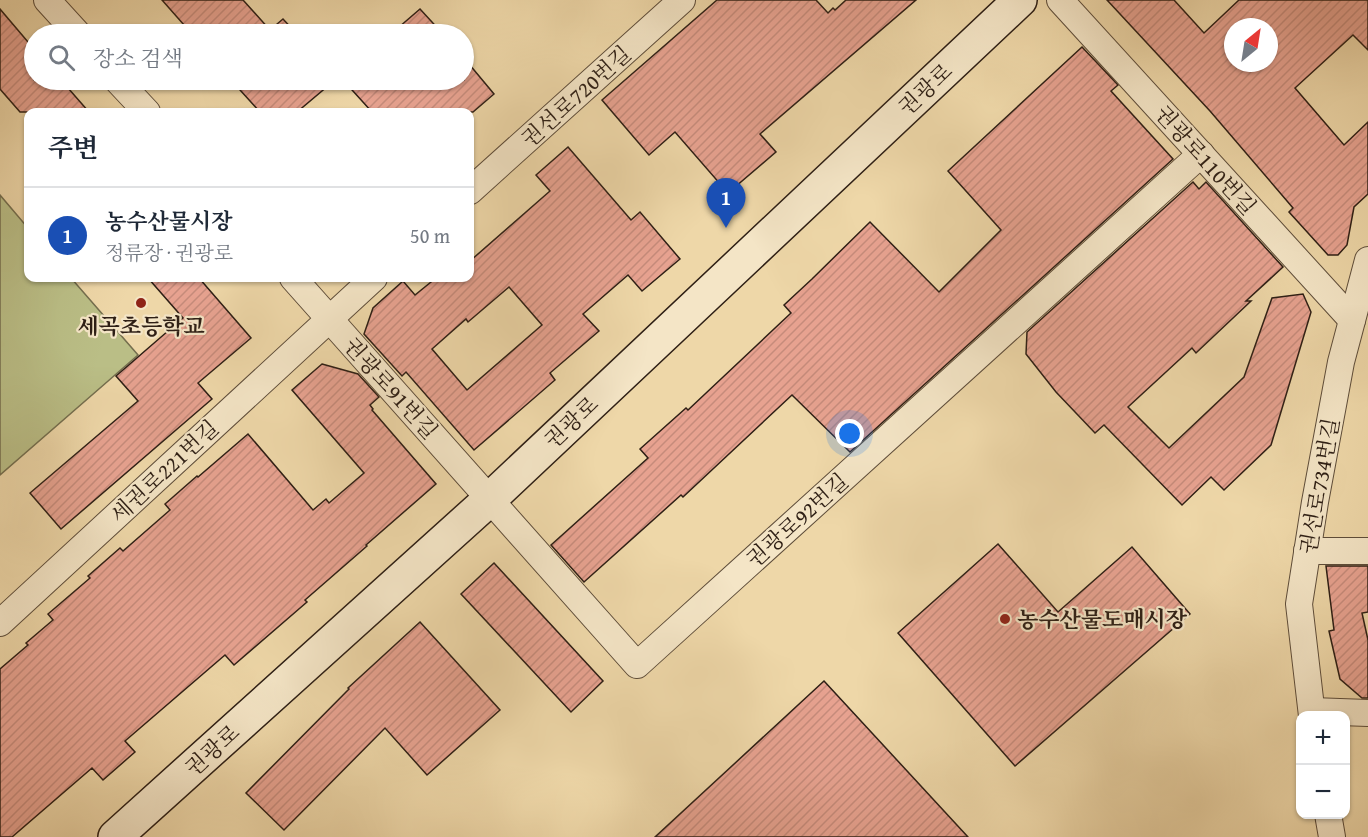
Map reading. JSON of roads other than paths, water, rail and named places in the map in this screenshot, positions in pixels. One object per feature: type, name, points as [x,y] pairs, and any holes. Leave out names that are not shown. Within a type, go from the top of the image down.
[{"type":"street","points":[[47,0],[69,24]]},
{"type":"street","name":"권선로720번길","points":[[474,187],[682,0]]},
{"type":"street","name":"권광로","points":[[115,837],[490,499],[1020,0]]},
{"type":"street","name":"권광로110번길","points":[[1060,0],[1352,320]]},
{"type":"street","points":[[126,90],[143,108]]},
{"type":"street","name":"권광로92번길","points":[[490,499],[637,665],[1201,154]]},
{"type":"street","name":"권선로734번길","points":[[1312,711],[1299,604],[1315,501],[1339,373],[1368,260]]},
{"type":"street","name":"권광로91번길","points":[[297,282],[490,499]]},
{"type":"street","points":[[329,318],[370,282]]},
{"type":"street","name":"세권로221번길","points":[[5,609],[329,318]]},
{"type":"street","points":[[1307,551],[1368,551]]},
{"type":"street","points":[[1350,713],[1368,713]]},
{"type":"street","points":[[1329,819],[1332,837]]},
{"type":"place","name":"농수산물시장","points":[[726,228]]},
{"type":"place","name":"세곡초등학교","points":[[141,303]]},
{"type":"place","name":"농수산물도매시장","points":[[1005,619]]}]
